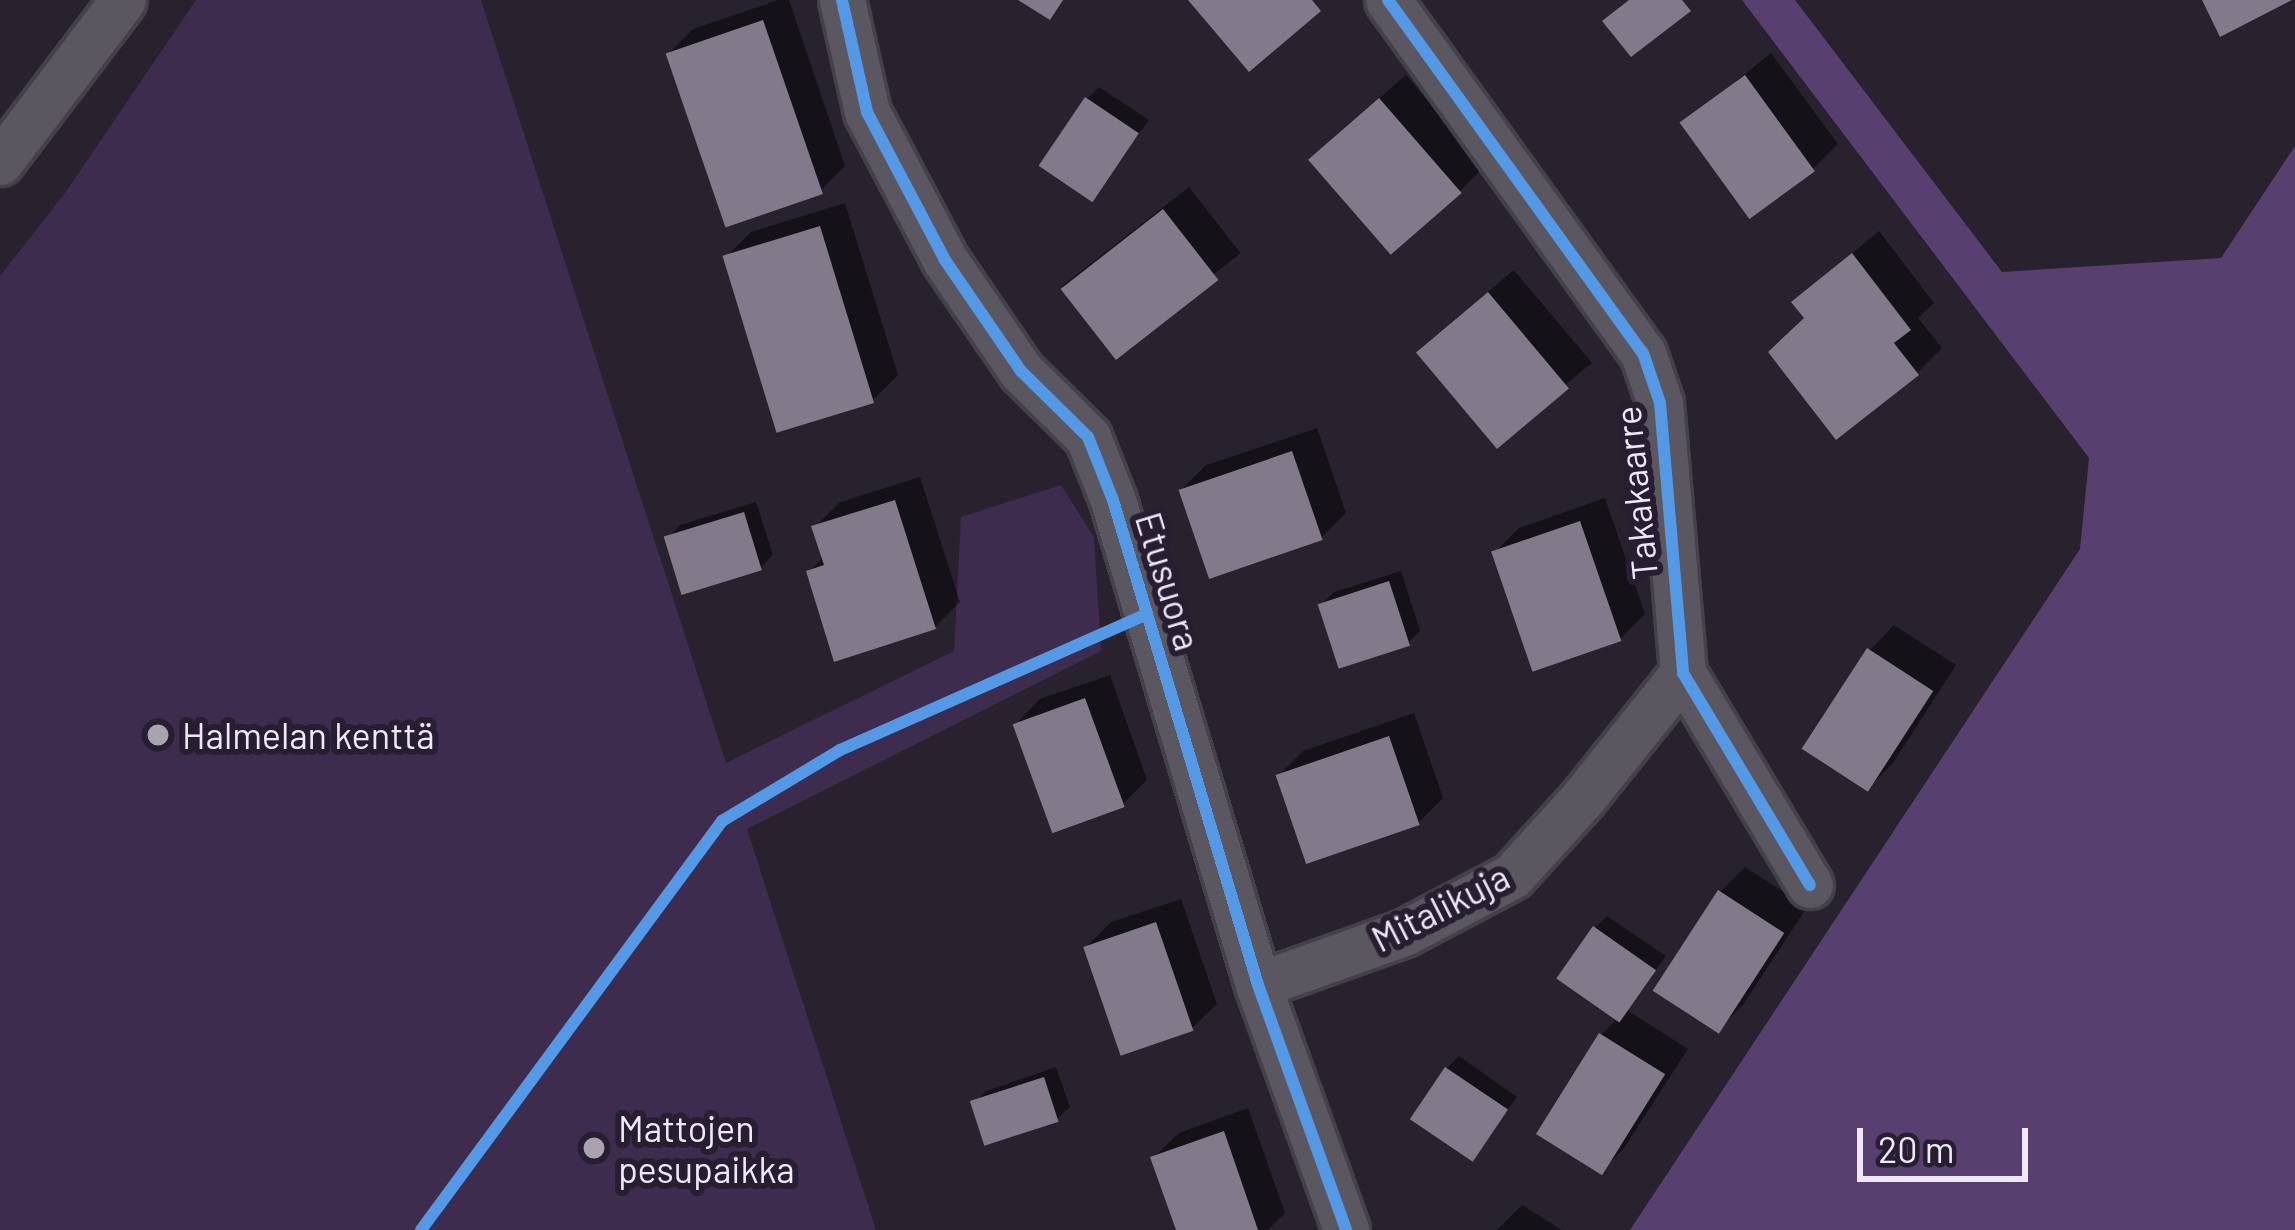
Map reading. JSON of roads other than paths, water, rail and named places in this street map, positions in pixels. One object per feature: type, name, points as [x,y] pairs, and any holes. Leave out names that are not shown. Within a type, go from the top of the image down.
[{"type":"street","points":[[0,162],[123,0]]},
{"type":"street","name":"Etusuora","points":[[842,0],[867,112],[945,260],[1021,371],[1088,437],[1113,500],[1258,985],[1346,1230]]},
{"type":"street","name":"Takakaarre","points":[[1388,0],[1643,353],[1660,404],[1683,673],[1810,885]]},
{"type":"street","name":"Mitalikuja","points":[[1258,985],[1403,933],[1511,876],[1582,799],[1683,673]]},
{"type":"place","name":"Halmelan kenttä","points":[[158,735]]},
{"type":"place","name":"Mattojen pesupaikka","points":[[594,1148]]}]
